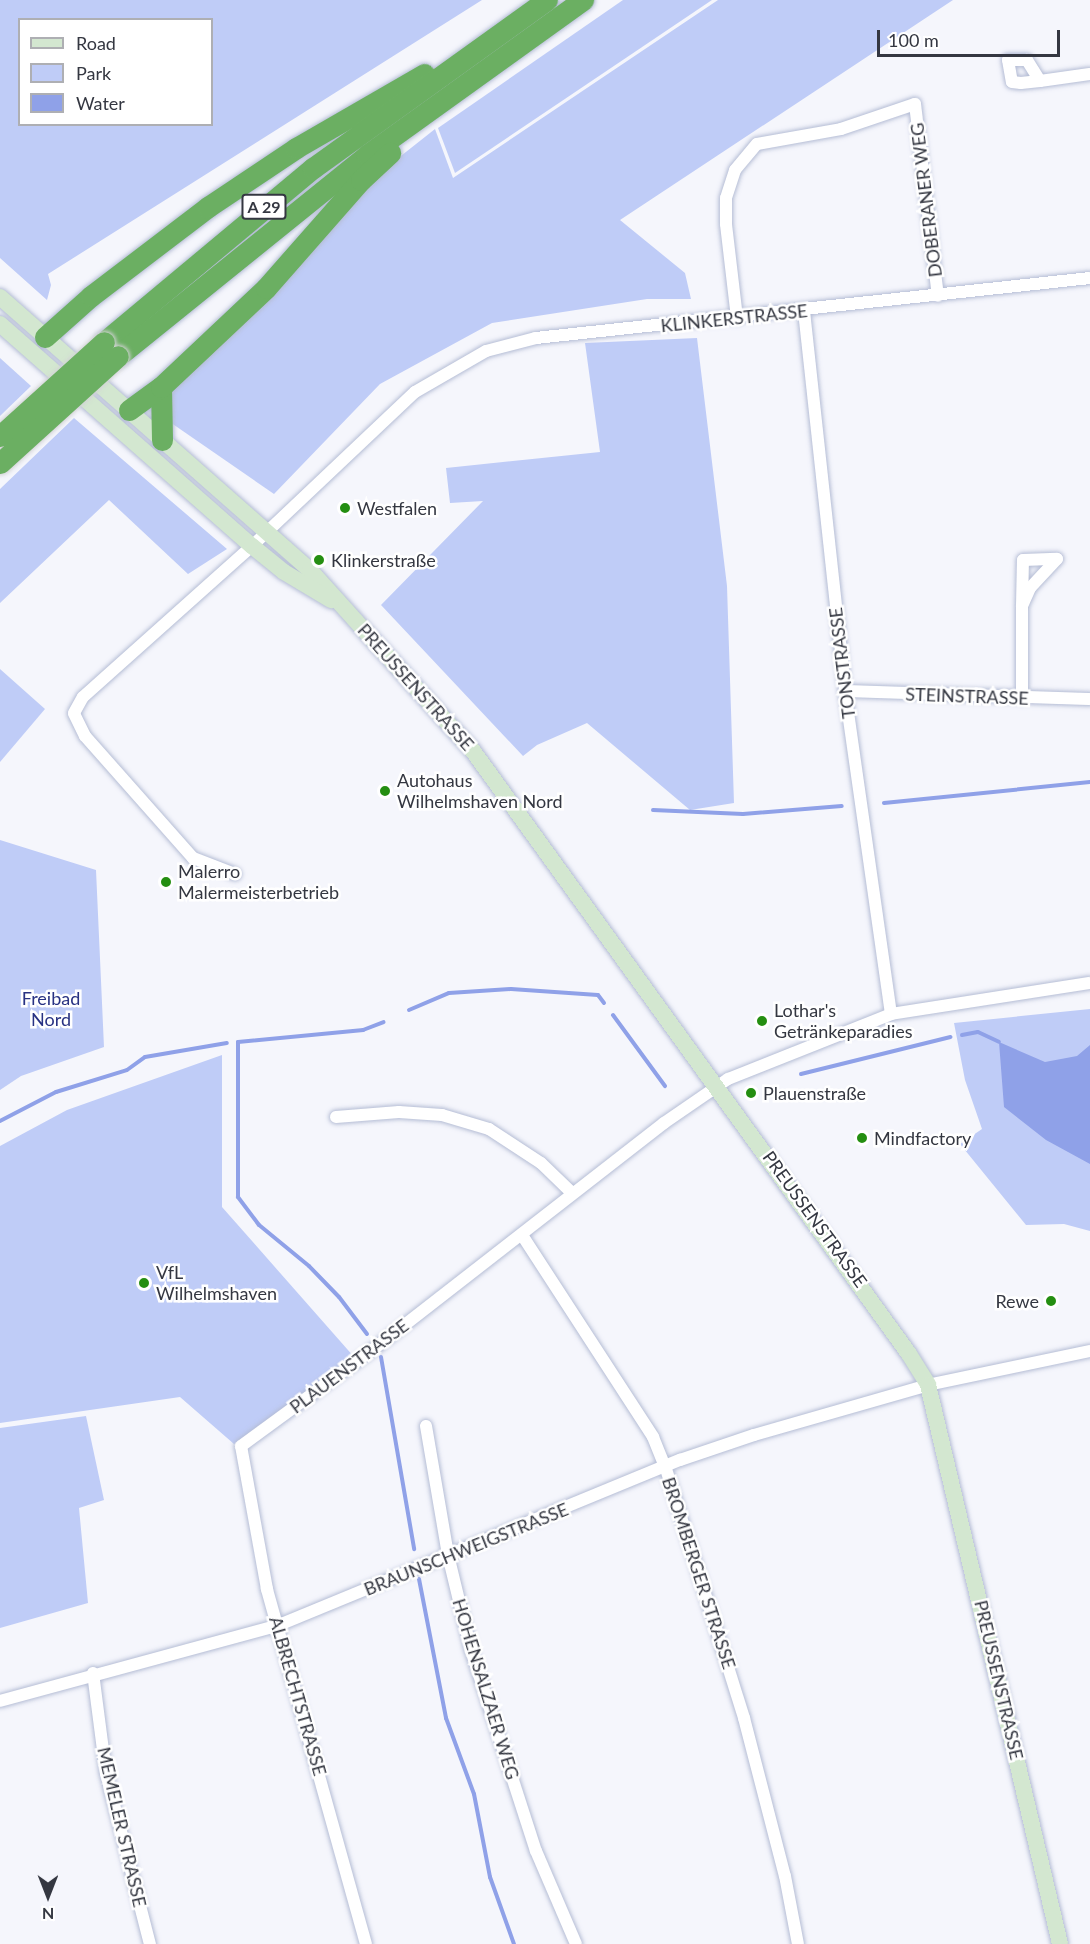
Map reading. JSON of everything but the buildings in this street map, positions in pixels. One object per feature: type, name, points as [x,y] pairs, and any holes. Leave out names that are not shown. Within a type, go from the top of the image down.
[{"type":"highway","name":"A 29","points":[[0,463],[111,349],[313,168],[547,0]]},
{"type":"highway","name":"A 29","points":[[0,436],[111,349],[445,98],[583,0]]},
{"type":"highway","points":[[45,337],[128,267],[251,177],[420,75],[456,64]]},
{"type":"highway","points":[[129,410],[161,387],[297,258],[361,180],[426,123],[445,98]]},
{"type":"highway","points":[[161,387],[162,441]]},
{"type":"main road","name":"PREUSSENSTRASSE","points":[[0,297],[317,577],[473,751],[864,1287],[928,1385],[1060,1944]]},
{"type":"main road","name":"PREUSSENSTRASSE","points":[[0,324],[252,546],[284,572],[342,607]]},
{"type":"main road","points":[[41,360],[45,337]]},
{"type":"main road","points":[[102,414],[129,410]]},
{"type":"street","points":[[1040,81],[1090,74]]},
{"type":"street","name":"DOBERANER WEG","points":[[737,318],[726,224],[726,198],[735,170],[757,144],[841,129],[915,104],[938,296]]},
{"type":"street","name":"KLINKERSTRASSE","points":[[235,874],[193,858],[85,736],[74,713],[83,697],[252,546],[415,392],[486,351],[575,333],[804,311],[1090,279]]},
{"type":"street","name":"TONSTRASSE","points":[[804,311],[845,691],[891,1014]]},
{"type":"street","points":[[1022,606],[1022,698]]},
{"type":"street","name":"STEINSTRASSE","points":[[845,691],[1090,699]]},
{"type":"street","name":"PLAUENSTRASSE","points":[[241,1446],[522,1235],[572,1192],[716,1086],[803,1046],[891,1014],[1090,983]]},
{"type":"street","points":[[336,1117],[399,1112],[442,1115],[489,1129],[541,1163],[572,1192]]},
{"type":"street","name":"BROMBERGER STRASSE","points":[[522,1235],[653,1437],[666,1469],[744,1718],[785,1876],[798,1944]]},
{"type":"street","name":"BRAUNSCHWEIGSTRASSE","points":[[0,1701],[93,1673],[279,1624],[754,1435],[928,1385],[1090,1351]]},
{"type":"street","name":"HOHENSALZAER WEG","points":[[426,1426],[448,1556],[471,1650],[529,1828],[576,1944]]},
{"type":"street","name":"ALBRECHTSTRASSE","points":[[241,1446],[267,1589],[279,1624],[366,1944]]},
{"type":"street","name":"MEMELER STRASSE","points":[[93,1673],[106,1773],[150,1944]]},
{"type":"green space","points":[[0,0],[482,0],[48,274],[51,285],[47,300],[0,258]]},
{"type":"green space","points":[[623,0],[712,0],[455,173],[438,128]]},
{"type":"green space","points":[[718,0],[953,0],[620,220],[685,273],[691,299],[647,299],[492,323],[380,384],[274,494],[164,418],[166,392],[373,178],[435,129],[453,178]]},
{"type":"green space","points":[[697,338],[727,586],[734,803],[690,810],[587,723],[537,745],[523,756],[381,605],[483,501],[450,503],[446,468],[600,452],[585,343]]},
{"type":"green space","points":[[0,358],[31,386],[0,416]]},
{"type":"green space","points":[[74,418],[227,549],[188,574],[109,500],[0,603],[0,489]]},
{"type":"green space","points":[[0,669],[45,709],[0,762]]},
{"type":"green space","name":"Freibad Nord","points":[[0,840],[96,870],[104,1047],[21,1076],[0,1090]]},
{"type":"green space","points":[[1090,1009],[1090,1231],[1064,1224],[1026,1225],[960,1144],[982,1129],[965,1080],[954,1023]]},
{"type":"green space","name":"VfL Wilhelmshaven","points":[[222,1055],[222,1207],[355,1358],[234,1444],[180,1397],[0,1423],[0,1146],[67,1110]]},
{"type":"green space","points":[[86,1416],[104,1500],[79,1508],[88,1603],[0,1628],[0,1428]]},
{"type":"water","points":[[999,1042],[1045,1062],[1077,1056],[1090,1045],[1090,1164],[1046,1140],[1004,1107]]},
{"type":"waterway","points":[[884,803],[1090,782]]},
{"type":"waterway","points":[[653,810],[743,814],[842,806]]},
{"type":"waterway","points":[[409,1010],[449,993],[511,989],[598,995],[604,1003]]},
{"type":"waterway","points":[[613,1015],[665,1086]]},
{"type":"waterway","points":[[367,1334],[339,1297],[309,1266],[259,1225],[238,1197],[238,1042],[363,1030],[384,1022]]},
{"type":"waterway","points":[[962,1035],[978,1032],[999,1042]]},
{"type":"waterway","points":[[801,1074],[951,1037]]},
{"type":"waterway","points":[[0,1121],[56,1092],[127,1070],[145,1057],[227,1043]]},
{"type":"waterway","points":[[381,1357],[414,1549]]},
{"type":"waterway","points":[[419,1579],[446,1718],[474,1794],[490,1877],[514,1944]]},
{"type":"place","name":"Westfalen","points":[[345,508]]},
{"type":"place","name":"Klinkerstraße","points":[[319,560]]},
{"type":"place","name":"Autohaus Wilhelmshaven Nord","points":[[385,791]]},
{"type":"place","name":"Malerro Malermeisterbetrieb","points":[[166,882]]},
{"type":"place","name":"Lothar's Getränkeparadies","points":[[762,1021]]},
{"type":"place","name":"Plauenstraße","points":[[751,1093]]},
{"type":"place","name":"Mindfactory","points":[[862,1138]]},
{"type":"place","name":"VfL Wilhelmshaven","points":[[144,1283]]},
{"type":"place","name":"Rewe","points":[[1051,1301]]}]
